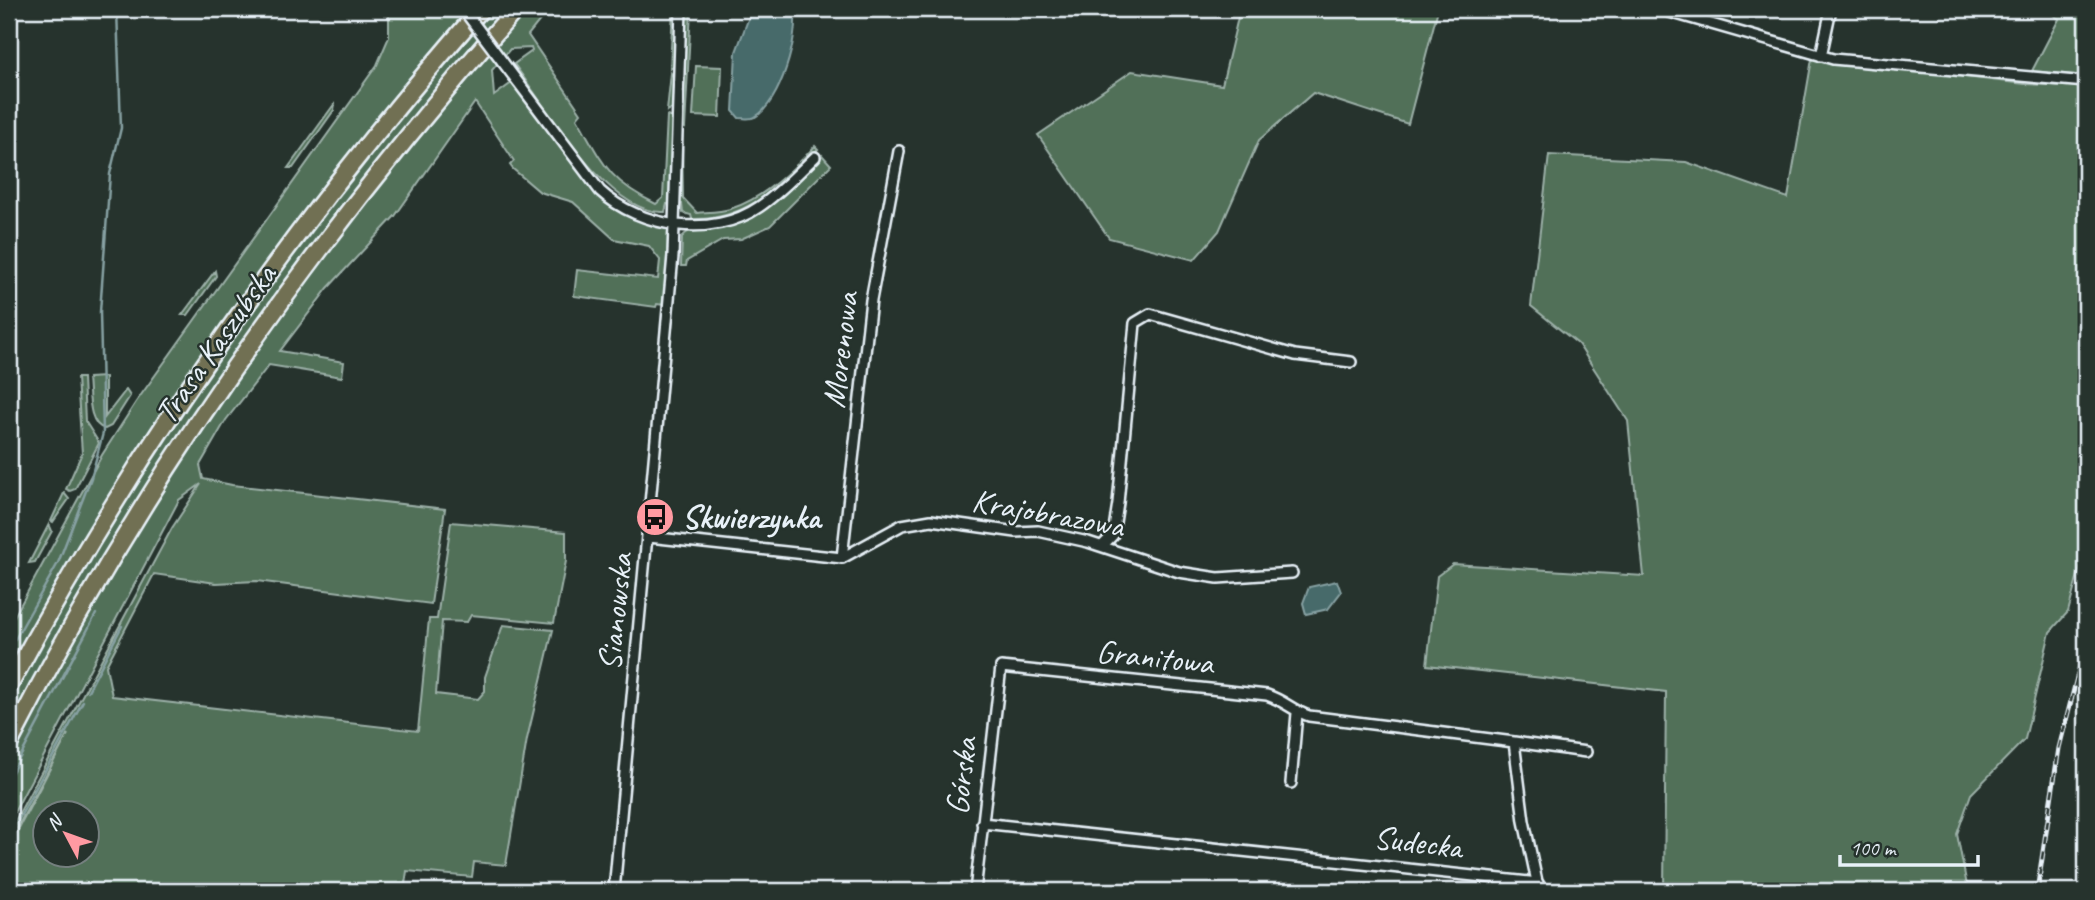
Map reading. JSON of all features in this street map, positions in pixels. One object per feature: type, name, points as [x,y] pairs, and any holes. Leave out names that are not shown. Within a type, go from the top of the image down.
[{"type":"highway","name":"Trasa Kaszubska","points":[[9,686],[119,492],[237,313],[358,153],[481,9]]},
{"type":"highway","name":"Trasa Kaszubska","points":[[9,744],[104,568],[197,419],[251,340],[375,174],[516,9]]},
{"type":"street","points":[[463,9],[600,191],[630,213],[659,222],[711,224],[747,214],[773,196],[815,157]]},
{"type":"street","name":"Sianowska","points":[[614,891],[670,296],[681,9]]},
{"type":"street","points":[[1659,9],[1821,56],[2086,82]]},
{"type":"street","points":[[1821,56],[1831,9]]},
{"type":"street","name":"Morenowa","points":[[842,558],[871,300],[899,151]]},
{"type":"street","points":[[1103,545],[1113,536],[1118,503],[1135,323],[1150,314],[1218,331],[1295,355],[1351,362]]},
{"type":"street","name":"Krajobrazowa","points":[[842,558],[902,525],[931,520],[1016,532],[1038,531],[1103,545],[1179,572],[1218,578],[1292,573]]},
{"type":"street","points":[[649,537],[842,558]]},
{"type":"street","name":"Granitowa","points":[[1000,667],[1268,695],[1285,701],[1297,713]]},
{"type":"street","name":"Górska","points":[[975,891],[1000,667]]},
{"type":"street","points":[[1291,783],[1297,713],[1586,752]]},
{"type":"street","points":[[1514,742],[1524,821],[1538,887]]},
{"type":"street","name":"Sudecka","points":[[982,823],[1293,854],[1538,887]]},
{"type":"green space","points":[[389,9],[468,9],[339,165],[220,327],[109,495],[9,670],[9,626],[102,455],[136,402],[377,65],[389,37]]},
{"type":"green space","points":[[486,9],[506,9],[354,191],[232,358],[9,732],[9,699],[38,644],[107,524],[259,293]]},
{"type":"green space","points":[[525,9],[549,9],[528,35],[581,113],[577,118],[593,147],[616,178],[656,204],[663,198],[667,116],[672,118],[671,204],[667,204],[665,212],[643,208],[622,196],[600,178],[560,130],[514,64],[532,51],[531,48],[510,49],[492,70],[494,96],[513,82],[600,197],[631,217],[668,229],[665,305],[657,304],[656,307],[574,296],[577,270],[658,279],[660,260],[649,246],[614,239],[573,202],[540,192],[513,169],[510,165],[514,161],[475,102],[395,216],[328,288],[280,351],[344,362],[342,377],[269,365],[226,420],[200,465],[203,479],[232,485],[445,509],[431,604],[257,581],[216,583],[154,574],[106,666],[112,696],[418,731],[429,619],[437,619],[451,522],[566,532],[566,561],[554,623],[471,615],[467,622],[442,621],[436,694],[478,699],[485,691],[485,677],[503,625],[553,630],[527,739],[506,865],[474,862],[472,877],[407,871],[404,891],[9,891],[9,847],[32,803],[32,869],[102,869],[102,799],[34,799],[68,734],[9,843],[9,832],[172,528],[201,484],[179,500],[9,822],[9,762],[98,596],[204,423],[320,258],[480,59]]},
{"type":"green space","points":[[673,9],[676,9],[675,65],[670,69]]},
{"type":"green space","points":[[684,9],[691,9],[685,128],[680,126]]},
{"type":"green space","points":[[1240,9],[1438,9],[1408,124],[1313,93],[1259,140],[1219,231],[1194,260],[1109,238],[1038,135],[1132,71],[1222,85]]},
{"type":"green space","points":[[2044,9],[2086,9],[2086,76],[2032,71],[2059,19]]},
{"type":"green space","points":[[1812,59],[2025,84],[2086,87],[2086,545],[2068,612],[2050,632],[2025,739],[1971,794],[1957,834],[1968,891],[1664,891],[1666,692],[1427,665],[1437,576],[1453,564],[1644,576],[1628,421],[1578,344],[1531,306],[1549,155],[1686,162],[1788,198]]},
{"type":"green space","points":[[696,66],[722,67],[720,117],[693,116]]},
{"type":"green space","points":[[671,73],[674,77],[673,108],[667,111]]},
{"type":"green space","points":[[335,103],[334,110],[293,168],[288,168]]},
{"type":"green space","points":[[682,145],[683,198],[697,213],[726,210],[742,205],[787,174],[815,146],[818,149],[776,187],[746,207],[712,218],[692,219],[691,215],[683,213],[682,204],[678,204]]},
{"type":"green space","points":[[822,155],[831,165],[770,226],[741,239],[723,240],[687,261],[686,266],[681,266],[682,237],[689,231],[752,216],[780,196]]},
{"type":"green space","points":[[215,271],[216,276],[188,315],[182,315]]},
{"type":"green space","points":[[105,377],[105,417],[126,390],[130,396],[111,426],[105,429],[99,426],[92,415],[88,378]]},
{"type":"green space","points":[[77,378],[83,378],[85,421],[99,443],[75,489],[70,491],[66,489],[82,453]]},
{"type":"green space","points":[[64,493],[69,499],[53,522],[51,521]]},
{"type":"green space","points":[[49,524],[52,531],[35,562],[29,563]]},
{"type":"water","points":[[752,9],[794,9],[795,21],[791,51],[780,84],[764,110],[749,119],[739,118],[733,111],[736,52]]},
{"type":"water","points":[[1337,581],[1341,592],[1328,609],[1306,614],[1303,603],[1309,587]]},
{"type":"waterway","points":[[9,650],[58,563],[91,478],[103,433],[100,312],[110,174],[121,128],[117,9]]},
{"type":"waterway","points":[[9,778],[96,614]]},
{"type":"waterway","points":[[88,691],[122,626]]},
{"type":"waterway","points":[[9,837],[83,701]]},
{"type":"railway","points":[[2037,891],[2059,748],[2086,642]]},
{"type":"place","name":"Skwierzynka","points":[[655,517]]}]
